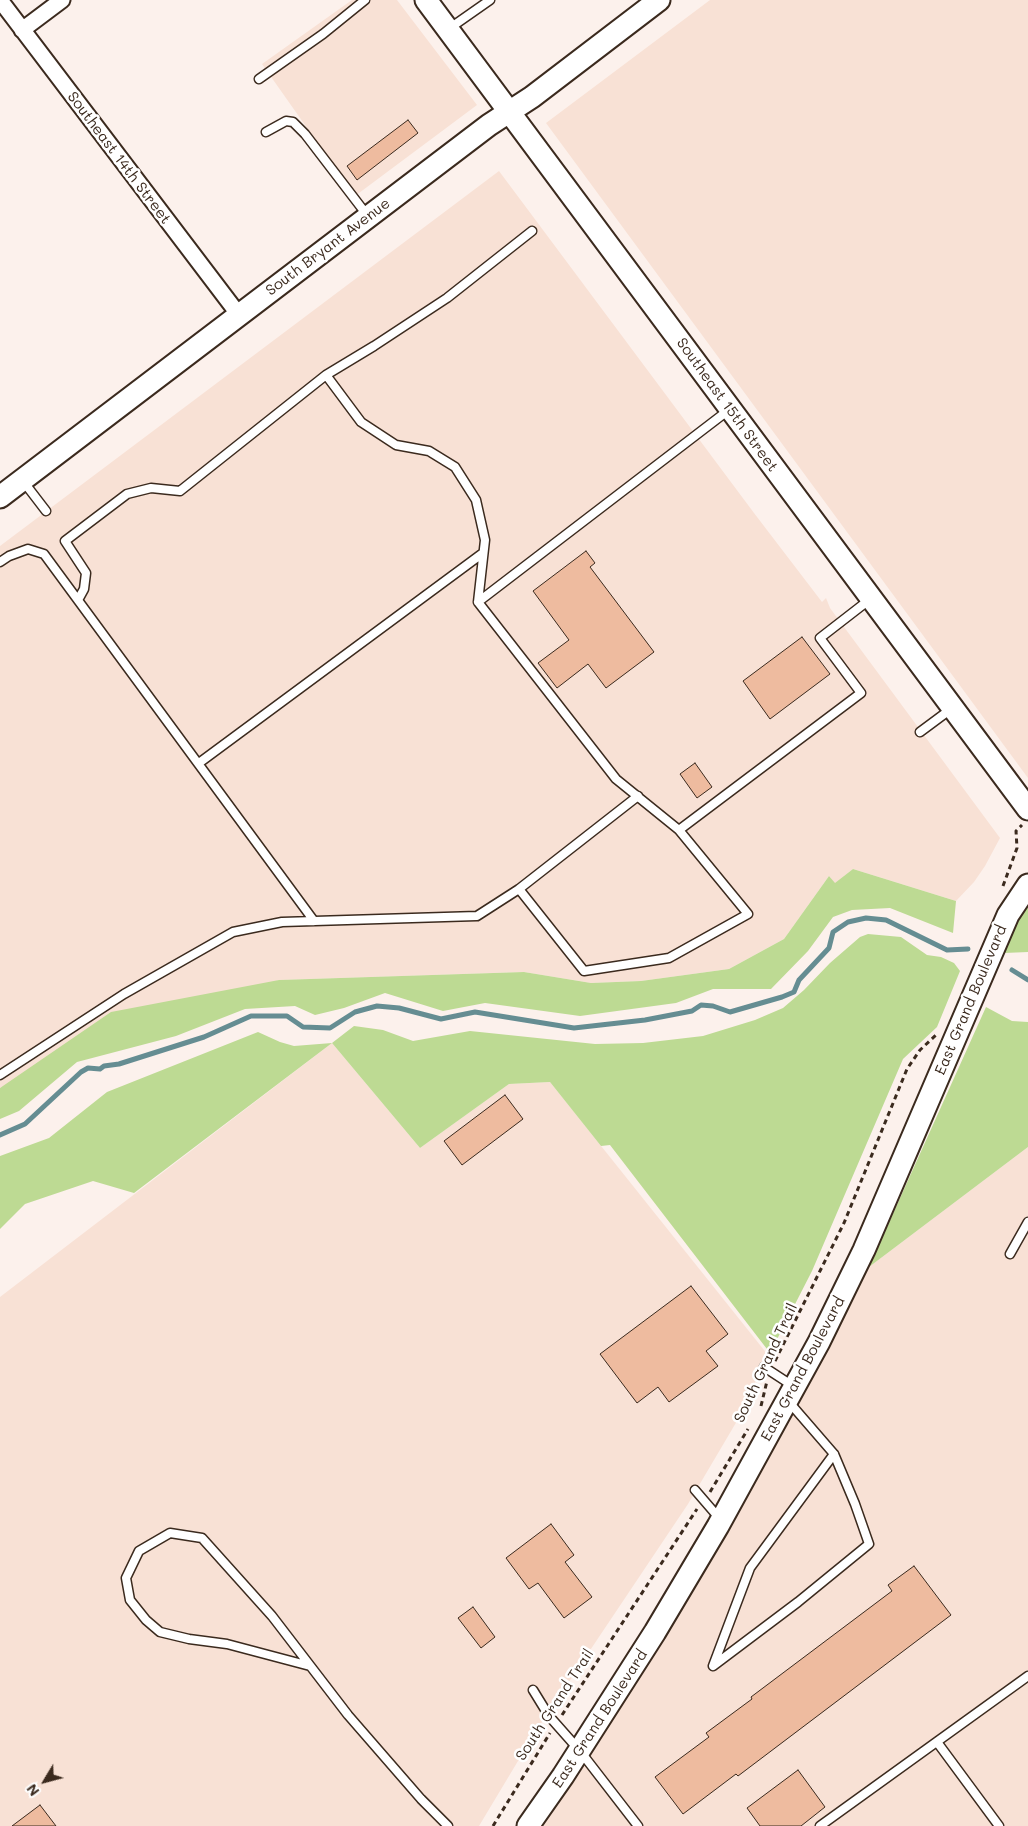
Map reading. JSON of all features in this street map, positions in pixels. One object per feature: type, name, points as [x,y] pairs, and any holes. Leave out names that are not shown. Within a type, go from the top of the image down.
[{"type":"street","name":"Southeast 14th Street","points":[[0,0],[239,315]]},
{"type":"street","points":[[22,30],[62,0]]},
{"type":"street","name":"South Bryant Avenue","points":[[1,494],[489,125],[532,97],[659,0]]},
{"type":"street","name":"Southeast 15th Street","points":[[429,1],[952,708],[1026,814]]},
{"type":"street","name":"East Grand Boulevard","points":[[528,1826],[580,1751],[656,1632],[721,1521],[819,1342],[864,1250],[1008,915],[1028,885]]},
{"type":"lane","points":[[259,79],[322,34],[365,0]]},
{"type":"lane","points":[[449,30],[490,0]]},
{"type":"lane","points":[[266,132],[286,121],[293,122],[305,134],[368,217]]},
{"type":"lane","points":[[78,600],[84,588],[86,573],[65,541],[127,494],[151,488],[180,491],[326,375],[447,298],[532,231]]},
{"type":"lane","points":[[326,375],[361,422],[396,445],[428,451],[456,467],[476,500],[484,540],[478,602],[616,779],[679,830],[748,914],[669,958],[584,971],[519,889]]},
{"type":"lane","points":[[478,602],[730,409]]},
{"type":"lane","points":[[22,480],[46,511]]},
{"type":"lane","points":[[0,562],[9,556],[28,549],[44,554],[314,921]]},
{"type":"lane","points":[[199,764],[483,553]]},
{"type":"lane","points":[[679,830],[861,693],[820,638],[870,599]]},
{"type":"lane","points":[[920,732],[952,708]]},
{"type":"lane","points":[[0,1075],[124,994],[233,932],[282,922],[477,916],[519,889],[638,796]]},
{"type":"lane","points":[[1010,1254],[1028,1222]]},
{"type":"lane","points":[[764,1367],[791,1394],[834,1454],[869,1544],[798,1602],[713,1666],[750,1568],[834,1454]]},
{"type":"lane","points":[[695,1490],[721,1521]]},
{"type":"lane","points":[[310,1666],[227,1644],[189,1639],[160,1632],[146,1620],[130,1600],[126,1578],[139,1551],[170,1533],[202,1538],[272,1616],[348,1715],[421,1799],[448,1826]]},
{"type":"lane","points":[[820,1826],[1028,1676]]},
{"type":"lane","points":[[533,1690],[542,1706],[580,1751],[638,1826]]},
{"type":"lane","points":[[938,1742],[999,1826]]},
{"type":"path","points":[[1001,890],[1009,875],[1017,848],[1016,831],[1021,827],[1026,814]]},
{"type":"path","name":"South Grand Trail","points":[[760,1409],[764,1388],[847,1215],[908,1069],[920,1050],[938,1032]]},
{"type":"path","name":"South Grand Trail","points":[[494,1826],[542,1745],[749,1427]]},
{"type":"shaded area","points":[[352,0],[397,0],[477,105],[355,196],[262,64]]},
{"type":"shaded area","points":[[710,0],[1028,0],[1028,778],[546,123]]},
{"type":"shaded area","points":[[499,171],[822,602],[826,598],[830,608],[1000,838],[985,866],[974,882],[956,901],[853,869],[835,884],[829,876],[784,939],[729,969],[641,981],[591,983],[524,972],[279,980],[0,1088],[0,546]]},
{"type":"shaded area","points":[[332,1043],[420,1148],[509,1084],[550,1082],[768,1355],[737,1421],[688,1504],[536,1731],[479,1826],[0,1826],[0,1297]]},
{"type":"shaded area","points":[[1028,1147],[1028,1826],[541,1826],[575,1778],[693,1590],[784,1431],[869,1267]]},
{"type":"green space","points":[[853,869],[956,901],[953,933],[890,908],[852,910],[833,917],[808,951],[771,989],[713,989],[676,1003],[580,1016],[485,1003],[443,1011],[385,993],[344,1008],[315,1015],[295,1006],[245,1009],[176,1036],[77,1062],[19,1111],[0,1119],[0,1088],[111,1012],[279,980],[524,972],[591,983],[641,981],[729,969],[784,939],[829,876],[835,883]]},
{"type":"green space","points":[[1028,904],[1028,952],[1004,953],[1007,938],[1021,908]]},
{"type":"green space","points":[[868,934],[901,937],[927,955],[941,957],[954,963],[960,971],[937,1027],[903,1059],[812,1271],[770,1353],[610,1145],[601,1146],[550,1082],[509,1084],[420,1148],[332,1043],[354,1026],[383,1030],[413,1041],[470,1031],[595,1044],[643,1043],[703,1036],[755,1020],[783,1008],[804,990],[830,963],[860,937]]},
{"type":"green space","points":[[986,1007],[1012,1021],[1028,1022],[1028,1147],[869,1267]]},
{"type":"green space","points":[[258,1032],[294,1046],[332,1043],[134,1193],[93,1181],[25,1204],[0,1229],[0,1156],[49,1138],[107,1092]]},
{"type":"building","points":[[408,120],[418,133],[357,180],[347,166]]},
{"type":"building","points":[[586,551],[595,563],[590,567],[654,652],[606,688],[588,664],[557,688],[538,663],[569,640],[533,591]]},
{"type":"building","points":[[802,637],[830,674],[770,719],[743,681]]},
{"type":"building","points":[[695,763],[712,787],[697,798],[680,774]]},
{"type":"building","points":[[505,1095],[523,1119],[462,1165],[444,1141]]},
{"type":"building","points":[[691,1286],[728,1334],[706,1351],[718,1366],[669,1402],[658,1387],[637,1403],[600,1354]]},
{"type":"building","points":[[551,1524],[574,1555],[565,1562],[592,1597],[564,1618],[538,1583],[529,1589],[506,1558]]},
{"type":"building","points":[[914,1566],[951,1615],[738,1776],[736,1774],[683,1814],[655,1777],[709,1737],[706,1733],[752,1699],[751,1697],[892,1591],[888,1585]]},
{"type":"building","points":[[473,1607],[495,1637],[481,1648],[458,1618]]},
{"type":"building","points":[[798,1770],[825,1807],[801,1826],[760,1826],[747,1808]]},
{"type":"building","points":[[40,1805],[56,1826],[12,1826]]},
{"type":"waterway","points":[[0,1135],[25,1124],[81,1072],[88,1068],[100,1069],[104,1066],[119,1064],[204,1037],[251,1016],[287,1016],[303,1027],[330,1028],[355,1012],[377,1006],[399,1008],[441,1019],[475,1012],[574,1028],[645,1020],[692,1011],[701,1005],[713,1006],[730,1012],[782,997],[794,992],[799,980],[829,948],[833,932],[848,922],[866,918],[886,920],[947,950],[968,949]]},
{"type":"waterway","points":[[1012,970],[1028,980]]}]
